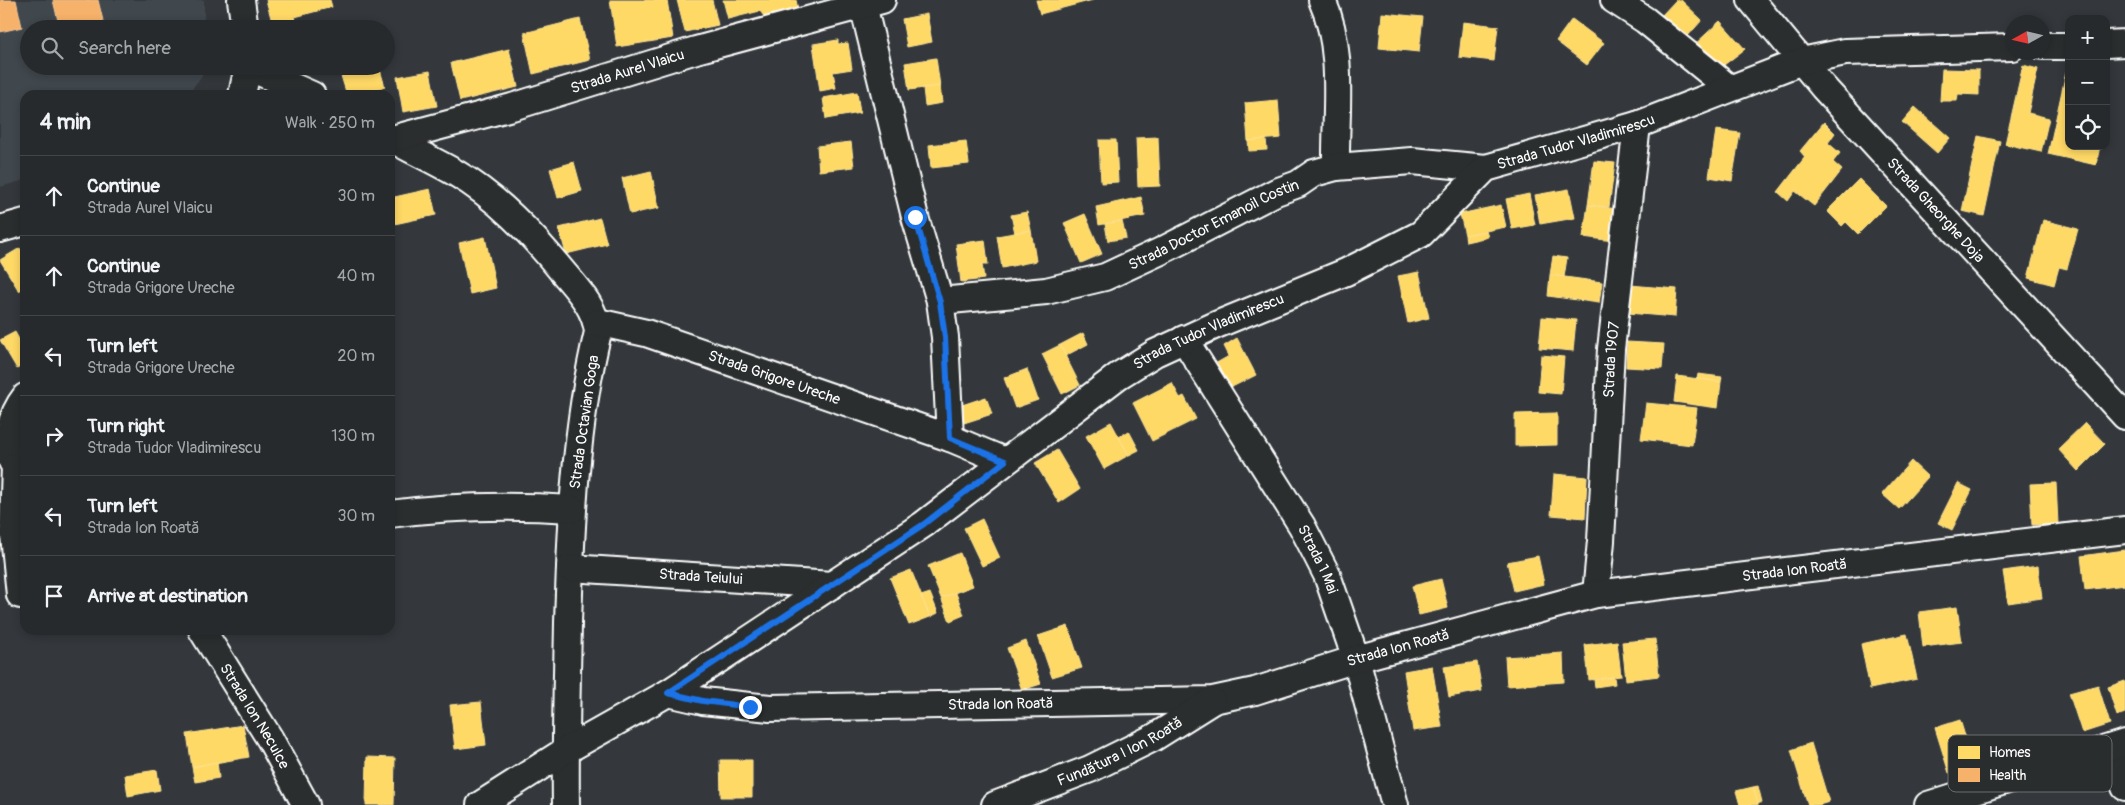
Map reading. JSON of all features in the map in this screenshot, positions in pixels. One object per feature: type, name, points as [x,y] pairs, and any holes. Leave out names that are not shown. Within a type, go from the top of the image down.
[{"type":"street","points":[[241,0],[244,20]]},
{"type":"street","points":[[1322,0],[1330,18],[1336,52],[1336,167]]},
{"type":"street","points":[[1614,0],[1645,20],[1729,88]]},
{"type":"street","name":"Strada Aurel Vlaicu","points":[[395,137],[512,107],[696,50],[872,3],[910,202],[940,302]]},
{"type":"street","name":"Strada Gheorghe Doja","points":[[1761,5],[1802,61],[2125,416]]},
{"type":"street","points":[[2110,44],[2125,43]]},
{"type":"street","points":[[2050,46],[2065,46]]},
{"type":"street","name":"Strada Tudor Vladimirescu","points":[[480,805],[565,751],[668,693],[924,524],[1118,376],[1155,353],[1184,339],[1346,272],[1421,234],[1486,168],[1637,125],[1802,61],[1845,52],[2005,47]]},
{"type":"street","points":[[243,90],[246,75]]},
{"type":"street","points":[[263,75],[284,87]]},
{"type":"street","name":"Strada 1907","points":[[1596,594],[1601,541],[1611,349],[1637,125]]},
{"type":"street","name":"Strada Octavian Goga","points":[[395,140],[455,172],[506,209],[535,239],[585,298],[593,310],[597,322],[598,332],[583,415],[572,509],[565,751],[566,805]]},
{"type":"street","name":"Strada Doctor Emanoil Costin","points":[[940,302],[1046,291],[1105,277],[1154,255],[1276,192],[1298,184],[1314,172],[1336,167],[1412,161],[1486,168]]},
{"type":"street","points":[[0,229],[20,223]]},
{"type":"street","points":[[940,302],[945,337],[950,438]]},
{"type":"street","name":"Strada Grigore Ureche","points":[[597,322],[646,333],[950,438],[1005,461]]},
{"type":"street","name":"Strada 1 Mai","points":[[1184,339],[1302,526],[1327,575],[1356,659],[1395,805]]},
{"type":"street","points":[[20,406],[14,417],[9,437],[10,457],[20,469],[13,526],[20,595]]},
{"type":"street","points":[[395,514],[471,506],[515,505],[572,509]]},
{"type":"street","name":"Strada Ion Roată","points":[[668,693],[703,701],[770,708],[1214,700],[1255,691],[1356,659],[1596,594],[2125,530]]},
{"type":"street","name":"Strada Teiului","points":[[570,568],[832,584]]},
{"type":"street","name":"Strada Ion Neculce","points":[[205,635],[270,739],[306,805]]},
{"type":"street","name":"Fundătura I Ion Roată","points":[[995,805],[1114,757],[1154,738],[1214,700]]},
{"type":"street","points":[[2118,746],[2125,787]]},
{"type":"street","points":[[1935,804],[1973,792]]},
{"type":"shaded area","points":[[0,0],[204,0],[204,20],[20,20],[20,75],[203,75],[191,90],[20,90],[20,181],[0,187]]},
{"type":"building: Homes","points":[[266,0],[330,0],[332,7],[295,17],[296,20],[272,20]]},
{"type":"building: Homes","points":[[610,0],[667,0],[673,38],[617,47]]},
{"type":"building: Homes","points":[[677,0],[712,0],[718,25],[685,32]]},
{"type":"building: Homes","points":[[723,0],[796,0],[798,10],[766,19],[760,11],[728,19]]},
{"type":"building: Homes","points":[[1036,0],[1093,0],[1040,14]]},
{"type":"building: Homes","points":[[1676,0],[1681,0],[1702,20],[1687,37],[1662,15]]},
{"type":"building: Homes","points":[[1382,13],[1423,17],[1419,52],[1379,48]]},
{"type":"building: Homes","points":[[927,14],[932,42],[907,47],[902,19]]},
{"type":"building: Homes","points":[[580,19],[590,60],[533,74],[524,33]]},
{"type":"building: Homes","points":[[1572,19],[1604,43],[1587,65],[1556,41]]},
{"type":"building: Homes","points":[[1720,21],[1745,49],[1716,71],[1691,48]]},
{"type":"building: Homes","points":[[1463,22],[1498,26],[1494,61],[1459,57]]},
{"type":"building: Homes","points":[[838,40],[838,44],[848,43],[852,69],[833,72],[836,88],[820,91],[813,44]]},
{"type":"building: Homes","points":[[509,49],[518,87],[460,101],[451,63]]},
{"type":"building: Homes","points":[[936,58],[940,86],[909,90],[905,63]]},
{"type":"building: Homes","points":[[2023,65],[2038,69],[2028,113],[2049,118],[2041,152],[2005,144]]},
{"type":"building: Homes","points":[[1942,69],[1979,70],[1979,95],[1958,94],[1957,101],[1940,101]]},
{"type":"building: Homes","points":[[430,71],[437,106],[403,112],[397,77]]},
{"type":"building: Homes","points":[[341,75],[382,75],[385,87],[374,90],[345,90]]},
{"type":"building: Homes","points":[[2065,77],[2065,150],[2099,150],[2096,165],[2048,154]]},
{"type":"building: Homes","points":[[940,86],[942,103],[925,106],[923,88]]},
{"type":"building: Homes","points":[[857,92],[860,113],[826,119],[823,98]]},
{"type":"building: Homes","points":[[1278,100],[1281,138],[1248,141],[1245,103]]},
{"type":"building: Homes","points":[[1915,107],[1950,138],[1937,153],[1902,122]]},
{"type":"building: Homes","points":[[1824,122],[1835,133],[1828,143],[1840,153],[1833,162],[1842,170],[1814,206],[1795,191],[1788,201],[1778,192],[1805,157],[1800,151]]},
{"type":"building: Homes","points":[[1716,130],[1740,133],[1732,181],[1709,177]]},
{"type":"building: Homes","points":[[1978,136],[2000,141],[1984,216],[1962,211]]},
{"type":"building: Homes","points":[[1158,137],[1160,186],[1138,187],[1136,138]]},
{"type":"building: Homes","points":[[1266,139],[1267,150],[1249,151],[1248,141]]},
{"type":"building: Homes","points":[[1099,140],[1116,140],[1118,182],[1101,183]]},
{"type":"building: Homes","points":[[966,141],[969,164],[931,168],[929,145]]},
{"type":"building: Homes","points":[[851,142],[854,167],[819,171],[817,146]]},
{"type":"building: Homes","points":[[1594,161],[1615,163],[1609,207],[1588,205]]},
{"type":"building: Homes","points":[[574,162],[582,191],[558,198],[550,169]]},
{"type":"building: Homes","points":[[651,171],[659,208],[630,214],[622,178]]},
{"type":"building: Homes","points":[[1859,179],[1886,206],[1858,234],[1846,222],[1842,226],[1827,211]]},
{"type":"building: Homes","points":[[430,189],[436,215],[395,224],[395,197]]},
{"type":"building: Homes","points":[[1569,189],[1575,218],[1540,224],[1535,195]]},
{"type":"building: Homes","points":[[1529,194],[1535,225],[1512,229],[1506,199]]},
{"type":"building: Homes","points":[[1141,197],[1145,216],[1099,225],[1096,207]]},
{"type":"building: Homes","points":[[1501,205],[1506,227],[1465,235],[1460,214]]},
{"type":"building: Homes","points":[[1588,205],[1617,209],[1613,241],[1583,237]]},
{"type":"building: Homes","points":[[1027,212],[1031,230],[1015,233],[1011,215]]},
{"type":"building: Homes","points":[[1085,214],[1102,254],[1081,263],[1064,223]]},
{"type":"building: Homes","points":[[600,218],[607,244],[566,254],[559,228]]},
{"type":"building: Homes","points":[[2043,220],[2078,229],[2067,269],[2059,267],[2054,285],[2028,278]]},
{"type":"building: Homes","points":[[1122,221],[1126,238],[1108,241],[1105,224]]},
{"type":"building: Homes","points":[[1031,230],[1036,261],[1002,268],[997,236]]},
{"type":"building: Homes","points":[[1486,231],[1488,237],[1466,242],[1465,235]]},
{"type":"building: Homes","points":[[485,237],[496,288],[470,294],[459,243]]},
{"type":"building: Homes","points":[[985,240],[988,264],[982,264],[984,279],[961,282],[956,244]]},
{"type":"building: Homes","points":[[20,248],[19,291],[0,260]]},
{"type":"building: Homes","points":[[1553,256],[1567,258],[1564,277],[1550,275]]},
{"type":"building: Homes","points":[[1419,272],[1429,318],[1408,323],[1398,276]]},
{"type":"building: Homes","points":[[1550,275],[1602,282],[1599,303],[1548,296]]},
{"type":"building: Homes","points":[[1630,285],[1677,289],[1675,317],[1628,313]]},
{"type":"building: Homes","points":[[1542,317],[1576,320],[1573,351],[1539,348]]},
{"type":"building: Homes","points":[[15,332],[20,341],[20,367],[17,369],[0,340]]},
{"type":"building: Homes","points":[[1083,333],[1088,344],[1065,356],[1060,345]]},
{"type":"building: Homes","points":[[1237,338],[1256,375],[1226,390],[1213,365],[1229,356],[1224,346]]},
{"type":"building: Homes","points":[[1627,342],[1664,344],[1662,369],[1626,367]]},
{"type":"building: Homes","points":[[1060,345],[1080,385],[1062,394],[1042,354]]},
{"type":"building: Homes","points":[[1541,355],[1564,357],[1561,394],[1538,392]]},
{"type":"building: Homes","points":[[1027,369],[1038,400],[1015,408],[1004,378]]},
{"type":"building: Homes","points":[[1698,374],[1722,377],[1721,382],[1697,379]]},
{"type":"building: Homes","points":[[1677,376],[1721,382],[1718,408],[1674,402]]},
{"type":"building: Homes","points":[[1172,383],[1180,398],[1184,396],[1196,419],[1152,441],[1133,403]]},
{"type":"building: Homes","points":[[986,397],[992,414],[964,423],[959,406]]},
{"type":"building: Homes","points":[[1646,403],[1697,408],[1692,445],[1641,439]]},
{"type":"building: Homes","points":[[1557,413],[1557,445],[1515,446],[1515,414]]},
{"type":"building: Homes","points":[[1111,422],[1129,455],[1104,469],[1086,436]]},
{"type":"building: Homes","points":[[2085,423],[2105,444],[2078,471],[2058,449]]},
{"type":"building: Homes","points":[[1129,431],[1139,450],[1129,455],[1119,437]]},
{"type":"building: Homes","points":[[1057,450],[1080,489],[1059,503],[1035,463]]},
{"type":"building: Homes","points":[[1911,461],[1928,477],[1899,509],[1882,494]]},
{"type":"building: Homes","points":[[1554,474],[1587,477],[1585,518],[1551,515]]},
{"type":"building: Homes","points":[[1958,483],[1972,490],[1952,530],[1938,523]]},
{"type":"building: Homes","points":[[2056,483],[2058,524],[2032,525],[2030,484]]},
{"type":"building: Homes","points":[[982,519],[1000,558],[982,566],[964,528]]},
{"type":"building: Homes","points":[[2125,550],[2125,585],[2085,590],[2081,556]]},
{"type":"building: Homes","points":[[960,553],[973,586],[941,598],[928,566]]},
{"type":"building: Homes","points":[[1538,556],[1544,584],[1514,591],[1507,562]]},
{"type":"building: Homes","points":[[2038,566],[2042,598],[2008,603],[2003,571]]},
{"type":"building: Homes","points":[[911,570],[930,617],[909,625],[890,578]]},
{"type":"building: Homes","points":[[1441,579],[1448,608],[1419,615],[1412,586]]},
{"type":"building: Homes","points":[[930,593],[938,613],[930,617],[921,596]]},
{"type":"building: Homes","points":[[956,593],[964,615],[950,621],[941,598]]},
{"type":"building: Homes","points":[[1957,607],[1962,642],[1923,647],[1919,612]]},
{"type":"building: Homes","points":[[1068,626],[1082,668],[1052,677],[1038,636]]},
{"type":"building: Homes","points":[[1907,634],[1917,679],[1870,689],[1861,644]]},
{"type":"building: Homes","points":[[1655,639],[1659,676],[1626,680],[1622,642]]},
{"type":"building: Homes","points":[[1026,641],[1041,684],[1022,690],[1007,648]]},
{"type":"building: Homes","points":[[1617,641],[1621,676],[1589,680],[1585,645]]},
{"type":"building: Homes","points":[[1563,653],[1564,682],[1507,686],[1505,657]]},
{"type":"building: Homes","points":[[1477,662],[1482,691],[1449,697],[1444,667]]},
{"type":"building: Homes","points":[[1432,666],[1442,727],[1413,731],[1404,671]]},
{"type":"building: Homes","points":[[1614,677],[1615,684],[1595,687],[1594,680]]},
{"type":"building: Homes","points":[[2125,681],[2125,713],[2117,716],[2108,687]]},
{"type":"building: Homes","points":[[2098,685],[2110,724],[2082,733],[2069,693]]},
{"type":"building: Homes","points":[[481,702],[486,745],[455,749],[450,705]]},
{"type":"building: Homes","points":[[1960,720],[1965,735],[1948,735],[1948,770],[1935,728]]},
{"type":"building: Homes","points":[[243,725],[249,757],[192,767],[187,734]]},
{"type":"building: Homes","points":[[1811,743],[1829,802],[1819,805],[1808,805],[1791,750]]},
{"type":"building: Homes","points":[[367,757],[395,758],[394,805],[366,805]]},
{"type":"building: Homes","points":[[720,760],[752,760],[752,797],[721,797]]},
{"type":"building: Homes","points":[[217,762],[219,778],[195,782],[192,767]]},
{"type":"building: Homes","points":[[157,770],[160,790],[128,796],[125,775]]},
{"type":"building: Homes","points":[[1758,786],[1762,802],[1758,804],[1753,787]]},
{"type":"building: Homes","points":[[1753,787],[1758,805],[1740,805],[1736,791]]},
{"type":"building: Health","points":[[0,0],[16,0],[20,20],[20,27],[0,32]]},
{"type":"building: Health","points":[[53,0],[98,0],[103,20],[58,20]]},
{"type":"route","points":[[750,707],[703,701],[668,693],[924,524],[1005,461],[950,438],[945,337],[940,302],[915,217]]}]
